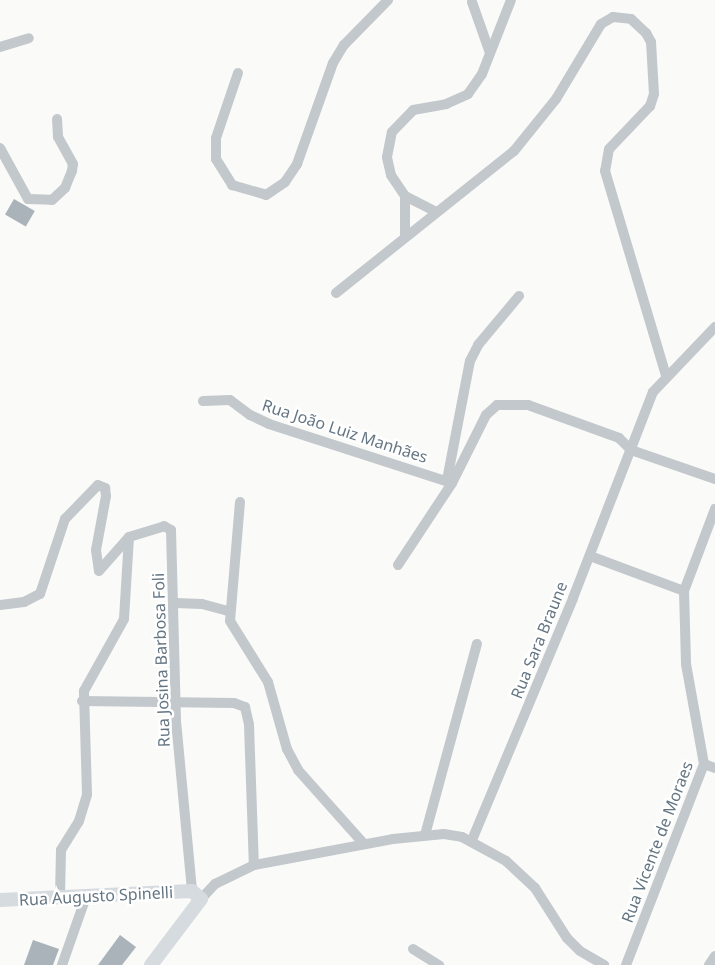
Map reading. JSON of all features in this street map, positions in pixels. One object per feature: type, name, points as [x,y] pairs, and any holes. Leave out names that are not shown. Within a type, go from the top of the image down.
[{"type":"street","points":[[238,73],[216,138],[216,159],[232,185],[266,196],[285,182],[297,164],[333,63],[344,45],[388,0]]},
{"type":"street","points":[[472,1],[490,53]]},
{"type":"street","points":[[405,238],[405,196],[389,169],[387,149],[392,132],[413,110],[446,104],[468,94],[480,79],[507,1]]},
{"type":"street","points":[[336,293],[514,151],[537,126],[601,24],[612,17],[631,18],[646,32],[651,42],[654,94],[640,119],[609,149],[605,171],[666,375]]},
{"type":"street","points":[[0,47],[29,38]]},
{"type":"street","points":[[0,148],[28,199],[52,200],[65,188],[73,164],[58,137],[57,119]]},
{"type":"street","points":[[405,196],[436,212]]},
{"type":"street","points":[[449,482],[470,361],[478,345],[519,296]]},
{"type":"street","name":"Rua Sara Braune","points":[[472,840],[590,556],[653,392],[666,375],[715,327]]},
{"type":"street","name":"Rua João Luiz Manhães","points":[[203,401],[230,400],[264,422],[449,482]]},
{"type":"street","points":[[398,565],[449,482],[486,415],[507,402],[528,405],[595,428],[619,438],[631,450],[715,479]]},
{"type":"street","points":[[0,605],[24,602],[40,594],[65,519],[95,486],[103,486],[106,496],[96,550],[98,570],[106,568],[128,537]]},
{"type":"street","points":[[240,502],[229,611],[236,634],[268,682],[287,749],[298,770],[364,844]]},
{"type":"street","points":[[590,556],[684,591],[715,509]]},
{"type":"street","name":"Rua Josina Barbosa Foli","points":[[128,537],[166,526],[172,532],[176,705],[196,895]]},
{"type":"street","points":[[60,897],[61,850],[79,821],[87,794],[82,701],[87,682],[124,619],[128,537]]},
{"type":"street","name":"Rua Vicente de Moraes","points":[[626,965],[704,764],[686,664],[684,591]]},
{"type":"street","points":[[175,604],[202,604],[229,611]]},
{"type":"street","points":[[425,835],[478,644]]},
{"type":"street","points":[[82,701],[176,705],[234,703],[248,710],[254,865]]},
{"type":"street","points":[[704,764],[715,768]]},
{"type":"street","points":[[151,965],[196,895],[254,865],[364,844],[425,835],[472,840],[506,861],[535,888],[567,938],[580,951],[604,965]]},
{"type":"street","name":"Rua Augusto Spinelli","points":[[0,900],[196,895]]},
{"type":"street","points":[[62,965],[86,897]]},
{"type":"street","points":[[413,949],[438,965]]},
{"type":"street","points":[[709,965],[715,956]]},
{"type":"building","points":[[14,199],[35,211],[26,227],[5,215]]},
{"type":"building","points":[[120,935],[136,947],[122,965],[98,965]]},
{"type":"building","points":[[33,940],[59,949],[53,965],[24,965]]}]
